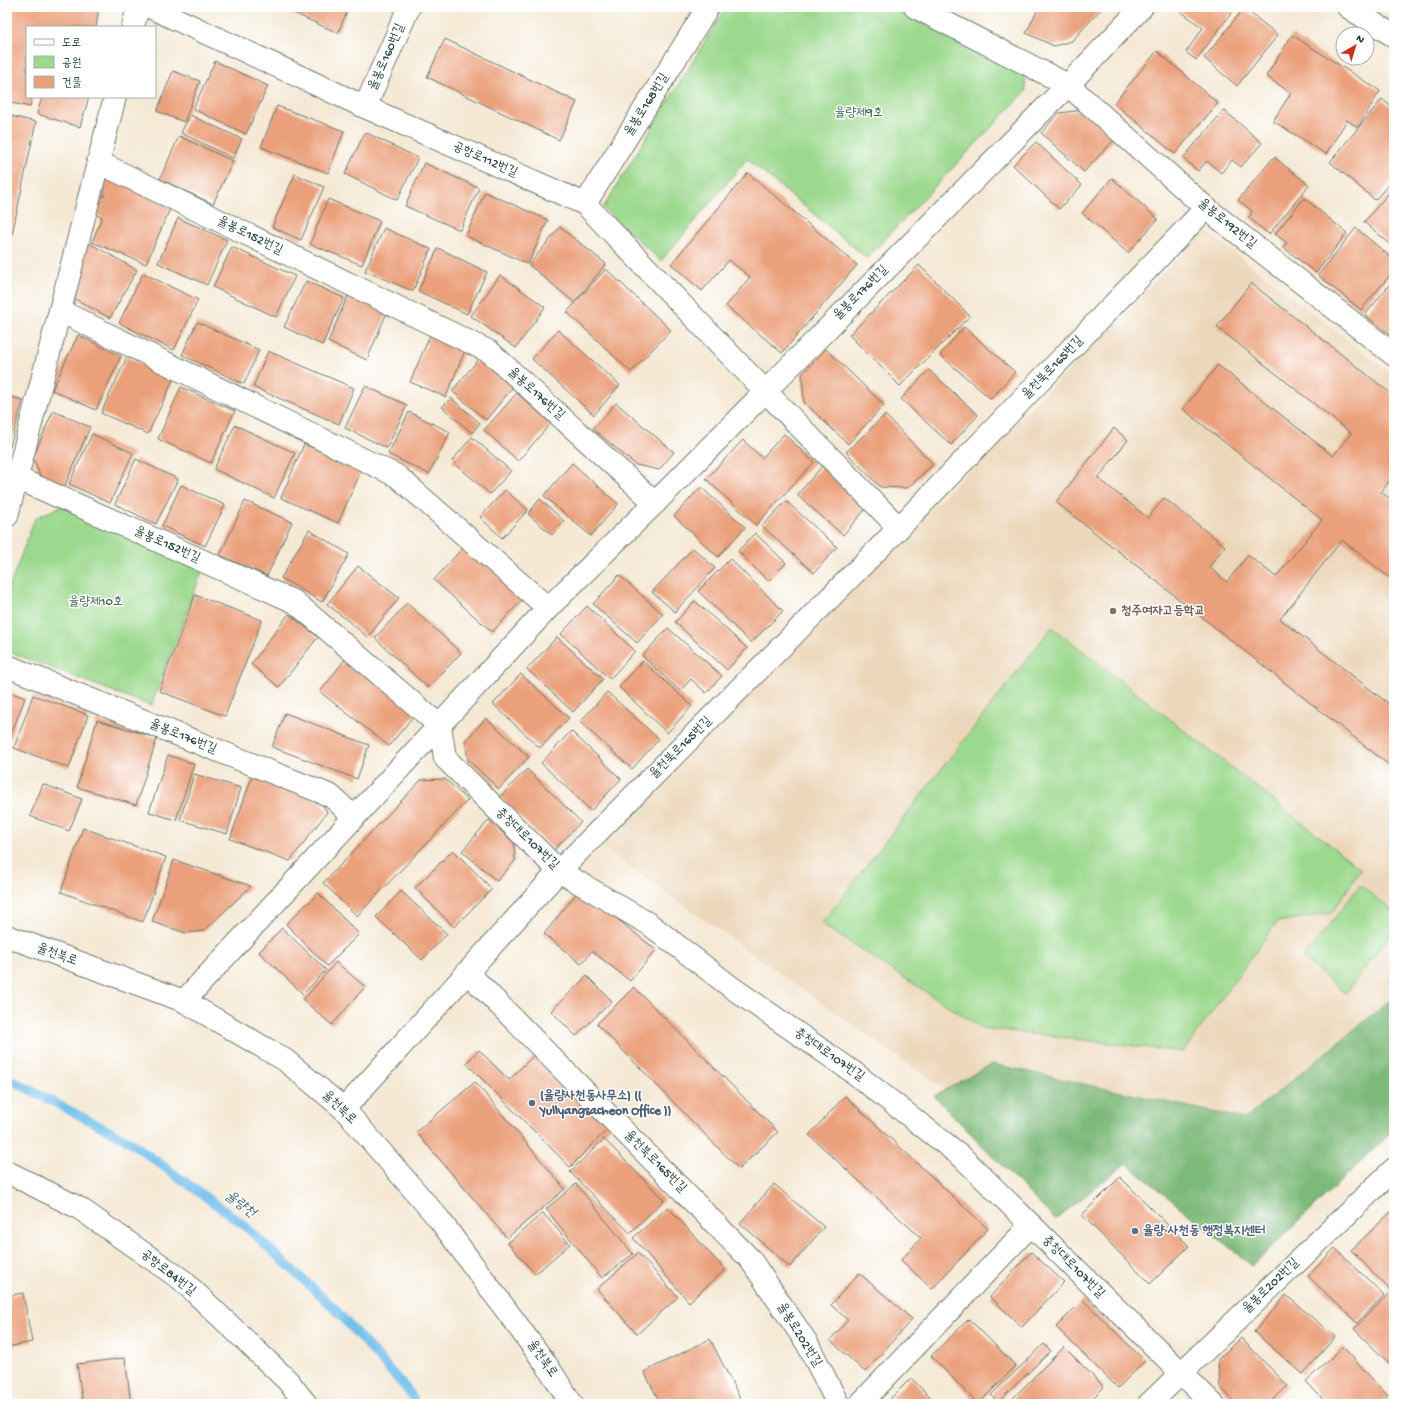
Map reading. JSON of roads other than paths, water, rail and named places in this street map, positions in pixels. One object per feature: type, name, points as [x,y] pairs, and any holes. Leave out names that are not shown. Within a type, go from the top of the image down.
[{"type":"street","points":[[133,26],[138,7]]},
{"type":"street","name":"공항로112번길","points":[[150,7],[364,107],[585,204],[764,390]]},
{"type":"street","name":"율봉로160번길","points":[[364,107],[409,7]]},
{"type":"street","name":"율봉로168번길","points":[[585,204],[708,7]]},
{"type":"street","name":"율봉로176번길","points":[[184,1001],[548,608],[655,503],[764,390],[1068,85],[1142,7]]},
{"type":"street","points":[[1348,7],[1394,36]]},
{"type":"street","points":[[918,8],[1068,85]]},
{"type":"street","name":"율봉로192번길","points":[[1068,85],[1206,208],[1394,355]]},
{"type":"street","points":[[7,516],[115,98]]},
{"type":"street","name":"율봉로152번길","points":[[98,162],[401,310]]},
{"type":"street","name":"율천북로165번길","points":[[344,1109],[559,871],[899,528],[1206,208]]},
{"type":"street","name":"율봉로176번길","points":[[401,310],[490,352],[655,503]]},
{"type":"street","points":[[60,311],[397,476],[548,608]]},
{"type":"street","points":[[764,390],[899,528]]},
{"type":"street","name":"율봉로152번길","points":[[17,478],[295,602],[440,726]]},
{"type":"street","name":"율봉로176번길","points":[[7,666],[331,796],[354,817]]},
{"type":"street","name":"충청대로107번길","points":[[440,726],[445,758],[559,871],[650,924],[731,987],[853,1072],[961,1156],[1213,1404]]},
{"type":"street","name":"율천북로","points":[[7,936],[184,1001],[285,1060],[344,1109],[438,1219],[546,1364],[572,1404]]},
{"type":"street","name":"율천북로165번길","points":[[467,972],[750,1259],[770,1288]]},
{"type":"street","name":"율봉로202번길","points":[[1149,1404],[1394,1169]]},
{"type":"street","name":"공항로84번길","points":[[7,1172],[78,1208],[182,1280],[288,1380],[306,1404]]},
{"type":"street","points":[[860,1404],[1031,1225]]},
{"type":"street","name":"율봉로202번길","points":[[770,1288],[807,1343],[838,1404]]},
{"type":"waterway","name":"율량천","points":[[7,1078],[129,1141],[244,1225],[333,1307],[410,1393],[416,1404]]},
{"type":"place","name":"청주여자고등학교","points":[[1113,611]]},
{"type":"place","name":"(율량사천동사무소) (( Yullyangsacheon Office ))","points":[[532,1103]]},
{"type":"place","name":"율량·사천동 행정복지센터","points":[[1135,1231]]},
{"type":"park label","name":"율량제9호","points":[[859,113]]},
{"type":"park label","name":"율량제10호","points":[[96,602]]}]
